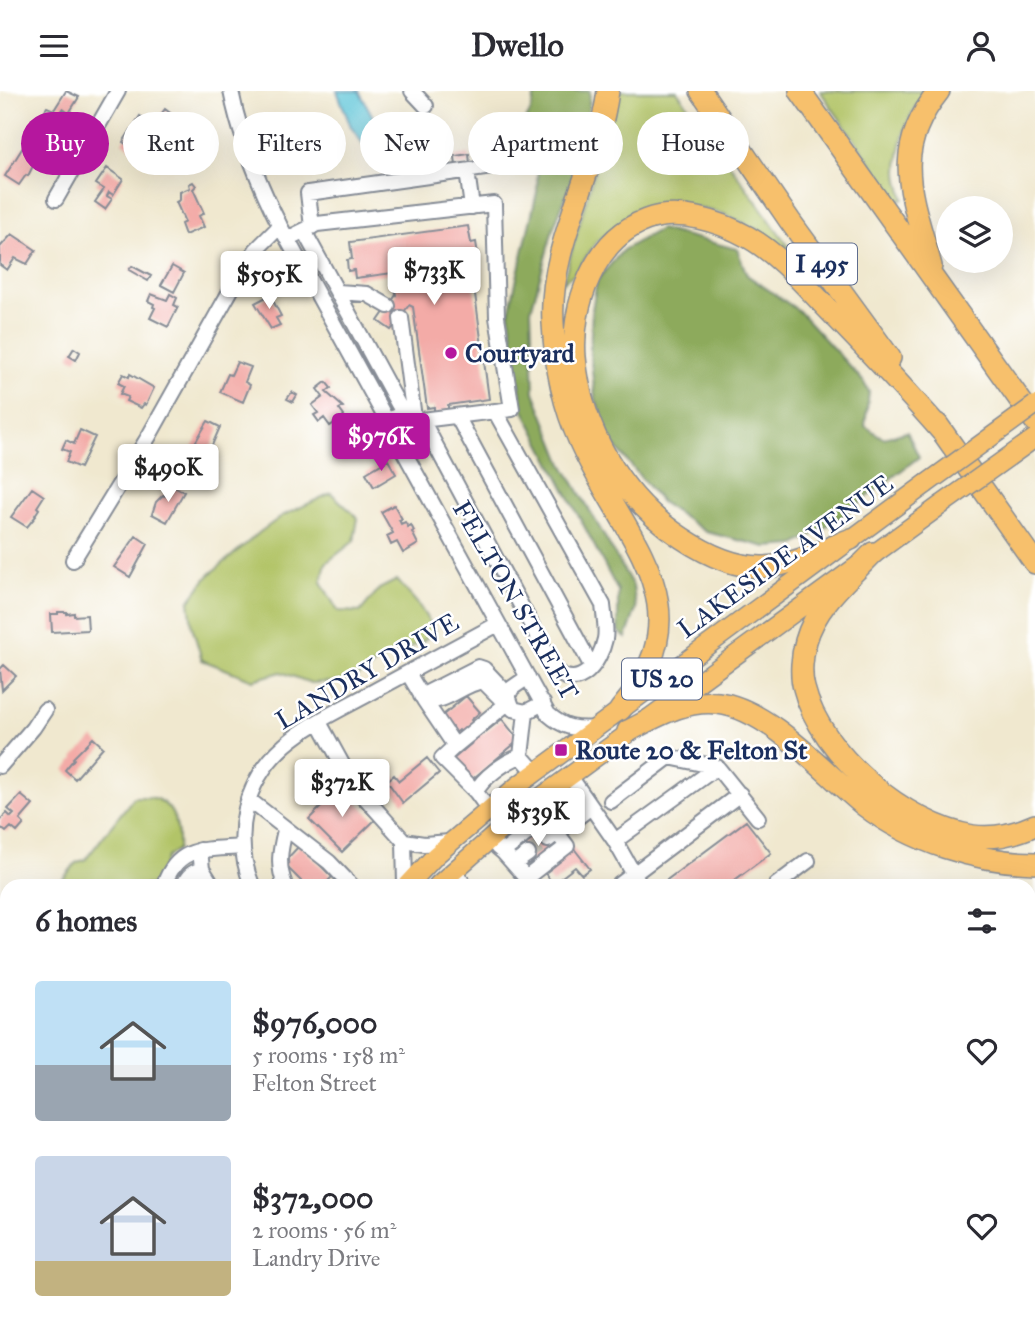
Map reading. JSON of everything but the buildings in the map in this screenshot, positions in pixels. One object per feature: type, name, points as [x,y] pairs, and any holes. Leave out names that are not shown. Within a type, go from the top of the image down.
[{"type":"highway","points":[[608,91],[597,144],[558,264],[553,324],[564,397],[576,432],[649,571],[660,610],[660,633],[656,649],[643,679],[620,710]]},
{"type":"highway","name":"I 495","points":[[701,91],[790,221],[1035,563]]},
{"type":"highway","points":[[800,91],[1035,421]]},
{"type":"highway","points":[[934,278],[912,195],[908,159],[918,124],[939,91]]},
{"type":"highway","points":[[851,539],[778,565],[740,564],[715,556],[675,534],[649,512],[621,482],[610,465],[592,424],[581,391],[575,359],[580,301],[594,268],[611,245],[634,225],[663,216],[715,222],[749,238],[796,275],[945,435]]},
{"type":"highway","points":[[873,553],[819,612],[806,640],[802,665],[803,687],[811,711],[823,733],[875,788],[933,825],[982,837],[1007,834],[1035,825]]},
{"type":"highway","points":[[628,731],[685,705],[715,702],[734,706],[777,731],[855,798],[894,825],[964,853],[994,860],[1035,863]]},
{"type":"main road","name":"LAKESIDE AVENUE","points":[[413,879],[450,842],[536,773],[1035,405]]},
{"type":"main road","name":"LAKESIDE AVENUE","points":[[444,879],[488,839],[569,775],[1035,438]]},
{"type":"street","points":[[57,199],[118,91]]},
{"type":"street","name":"FELTON STREET","points":[[232,91],[251,162],[284,233],[548,714],[561,725],[576,730],[596,728]]},
{"type":"street","points":[[412,91],[426,106]]},
{"type":"street","points":[[472,207],[467,171],[308,193],[308,229],[338,292],[413,418],[556,671],[564,678],[573,679],[589,671],[598,659],[606,636],[603,605],[495,411]]},
{"type":"street","points":[[73,560],[149,436],[256,250],[284,233],[494,204],[497,317],[512,409],[457,416],[388,419]]},
{"type":"street","points":[[338,292],[367,294],[388,306]]},
{"type":"street","points":[[401,318],[413,418]]},
{"type":"street","points":[[457,416],[592,667]]},
{"type":"street","name":"LANDRY DRIVE","points":[[250,879],[242,847],[243,817],[255,783],[285,744],[319,722],[498,624]]},
{"type":"street","points":[[423,698],[478,667],[491,676],[509,698],[513,709],[526,712],[543,703]]},
{"type":"street","points":[[408,673],[455,746]]},
{"type":"street","points":[[489,810],[476,792],[442,758],[509,698],[512,688],[528,677]]},
{"type":"street","points":[[0,766],[45,710]]},
{"type":"street","points":[[526,712],[521,756],[536,773]]},
{"type":"street","points":[[319,722],[353,784],[404,841],[407,879]]},
{"type":"street","points":[[476,792],[478,786],[511,760],[521,756]]},
{"type":"street","points":[[611,801],[669,757],[717,768],[758,818]]},
{"type":"street","points":[[615,841],[717,768]]},
{"type":"street","points":[[569,775],[615,841],[636,879]]},
{"type":"street","points":[[638,879],[740,794]]},
{"type":"street","points":[[248,799],[328,862],[345,879]]},
{"type":"street","points":[[488,839],[526,878],[567,846],[553,837],[546,819],[533,803]]},
{"type":"street","points":[[553,837],[591,807]]},
{"type":"street","points":[[503,852],[546,819]]},
{"type":"street","points":[[283,879],[279,870],[279,854],[285,830]]},
{"type":"street","points":[[404,841],[424,844],[450,842]]},
{"type":"street","points":[[166,879],[171,867],[181,858],[200,850],[242,847]]},
{"type":"street","points":[[200,850],[202,869],[208,879]]},
{"type":"street","points":[[514,865],[528,855]]},
{"type":"street","points":[[784,879],[808,861]]},
{"type":"street","points":[[186,879],[193,871],[202,869]]},
{"type":"street","points":[[454,870],[460,879]]},
{"type":"green space","points":[[535,91],[590,91],[589,112],[530,112]]},
{"type":"green space","points":[[617,91],[677,91],[692,112],[637,112],[637,175],[737,175],[794,254],[790,257],[759,230],[724,214],[695,207],[629,219],[597,241],[575,273],[563,282],[593,175],[623,175],[623,112],[611,112]]},
{"type":"green space","points":[[820,91],[928,91],[915,108],[902,139],[898,172],[904,199],[898,201]]},
{"type":"green space","points":[[537,175],[574,175],[553,229],[531,310],[534,392],[563,464],[633,586],[636,609],[626,638],[618,631],[618,591],[523,409],[509,312],[537,192]]},
{"type":"green space","points":[[660,229],[737,249],[747,275],[799,311],[863,381],[869,392],[865,426],[883,438],[907,432],[919,457],[834,522],[795,545],[766,547],[706,532],[661,502],[610,440],[595,397],[590,353],[592,310],[597,280],[623,250]]},
{"type":"green space","points":[[331,493],[358,518],[354,541],[326,563],[321,582],[338,611],[360,612],[379,589],[397,580],[418,604],[435,631],[421,643],[386,657],[351,681],[311,683],[281,672],[253,680],[202,660],[192,626],[189,601],[208,576],[282,516]]},
{"type":"green space","points":[[134,797],[157,799],[172,814],[177,827],[178,849],[167,857],[158,879],[63,879],[77,862],[85,860]]},
{"type":"water","points":[[337,91],[359,91],[370,112],[360,112],[360,140],[351,127]]},
{"type":"tunnel","points":[[528,854],[548,840]]},
{"type":"place","name":"Courtyard","points":[[451,353]]},
{"type":"place","name":"Route 20 & Felton St","points":[[561,750]]}]
